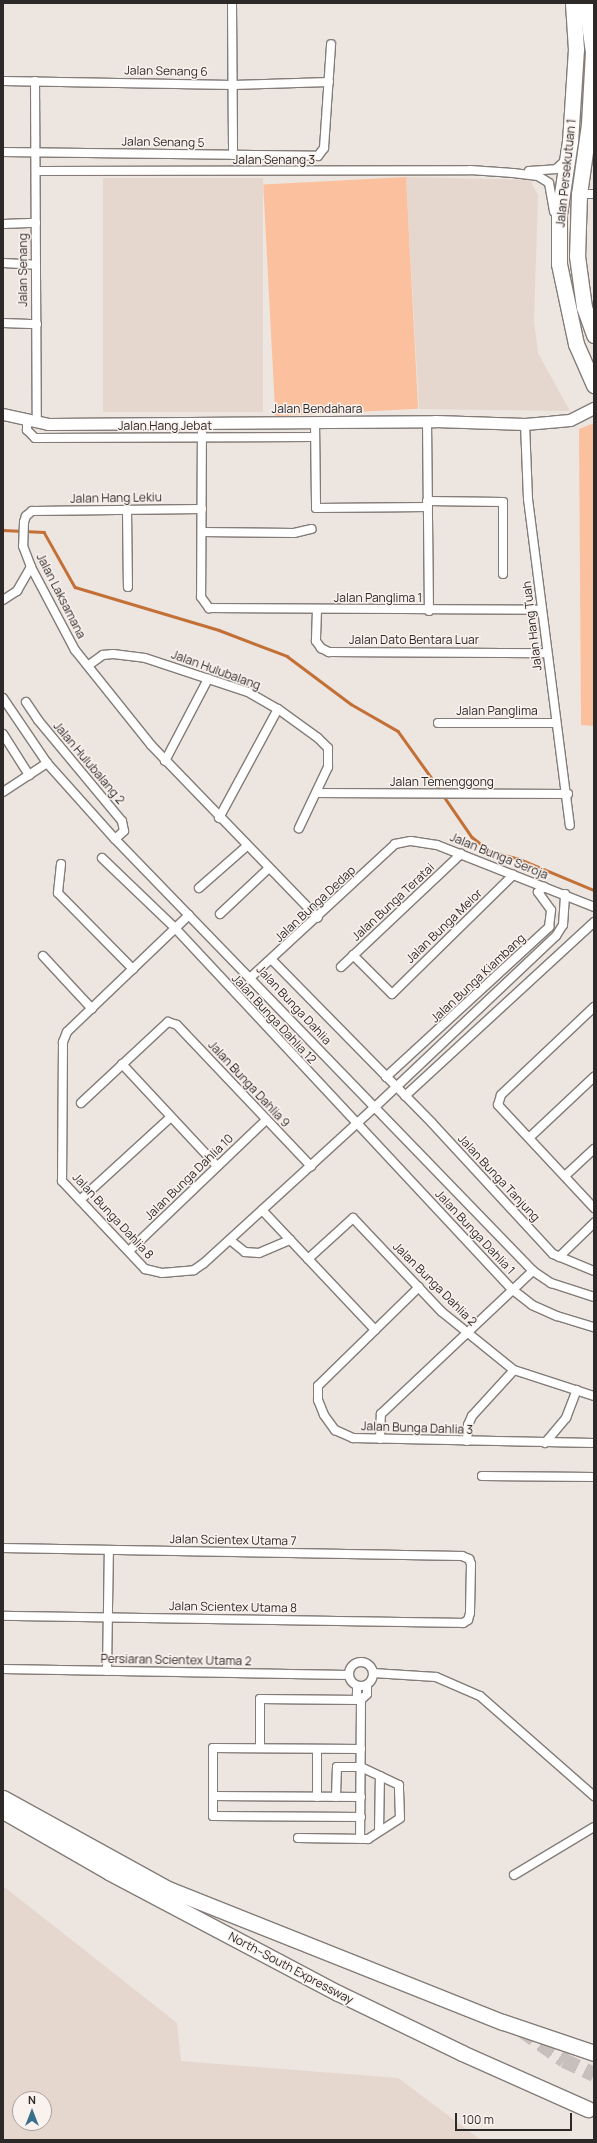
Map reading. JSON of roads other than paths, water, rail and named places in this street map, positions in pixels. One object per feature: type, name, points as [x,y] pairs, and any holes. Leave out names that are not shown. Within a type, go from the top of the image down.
[{"type":"highway","name":"Jalan Persekutuan 1","points":[[573,3],[576,49],[567,159],[559,214],[559,264],[576,344],[594,385]]},
{"type":"highway","name":"Jalan Persekutuan 1","points":[[586,3],[593,52],[588,124],[587,194],[577,256],[584,307],[594,335]]},
{"type":"highway","name":"North–South Expressway","points":[[3,1798],[168,1889],[503,2022],[594,2053]]},
{"type":"highway","name":"North–South Expressway","points":[[3,1811],[110,1872],[338,1993],[462,2053],[588,2109]]},
{"type":"street","points":[[232,3],[233,155]]},
{"type":"street","points":[[329,82],[330,44]]},
{"type":"street","name":"Jalan Senang 6","points":[[3,81],[233,84],[329,82]]},
{"type":"street","name":"Jalan Senang","points":[[32,422],[37,324],[35,81]]},
{"type":"street","name":"Jalan Senang 5","points":[[3,152],[233,155],[322,154],[329,82]]},
{"type":"street","name":"Jalan Senang 3","points":[[513,173],[556,169],[567,159]]},
{"type":"street","name":"Jalan Senang 3","points":[[36,171],[470,170],[538,176],[549,182],[553,193],[555,246],[559,264]]},
{"type":"street","points":[[3,224],[36,223]]},
{"type":"street","points":[[3,263],[36,265]]},
{"type":"street","points":[[3,323],[37,324]]},
{"type":"street","name":"Jalan Bendahara","points":[[32,422],[427,421],[525,424],[570,420],[594,408]]},
{"type":"street","points":[[3,414],[32,422]]},
{"type":"street","points":[[427,421],[429,611]]},
{"type":"street","name":"Jalan Hang Jebat","points":[[32,422],[27,430],[35,438],[315,437]]},
{"type":"street","points":[[202,422],[202,532],[294,533],[312,529]]},
{"type":"street","points":[[315,422],[316,508],[503,502],[503,574]]},
{"type":"street","name":"Jalan Hang Tuah","points":[[525,424],[528,499],[546,653],[568,794],[570,825]]},
{"type":"street","name":"Jalan Hang Lekiu","points":[[24,522],[30,512],[202,509]]},
{"type":"street","points":[[127,510],[128,587]]},
{"type":"street","name":"Jalan Laksamana","points":[[24,522],[23,546],[31,567],[75,650],[89,665],[165,761],[318,918]]},
{"type":"street","name":"Jalan Panglima 1","points":[[202,532],[201,597],[204,605],[214,610],[542,610]]},
{"type":"street","points":[[3,600],[17,591],[31,567]]},
{"type":"street","name":"Jalan Dato Bentara Luar","points":[[317,610],[316,641],[321,648],[329,652],[546,653]]},
{"type":"street","name":"Jalan Hulubalang","points":[[89,665],[103,656],[122,653],[145,658],[248,692],[278,709],[318,738],[328,748],[328,767],[316,793]]},
{"type":"street","points":[[165,761],[208,679]]},
{"type":"street","name":"Jalan Bunga Dahlia","points":[[3,698],[46,763],[116,839],[251,977],[533,1271],[551,1283],[594,1297]]},
{"type":"street","name":"Jalan Hulubalang 2","points":[[26,702],[38,720],[122,822],[124,831],[116,839]]},
{"type":"street","points":[[219,818],[278,709]]},
{"type":"street","name":"Jalan Panglima","points":[[438,722],[556,723]]},
{"type":"street","points":[[3,734],[29,774]]},
{"type":"street","points":[[3,792],[46,763]]},
{"type":"street","points":[[299,828],[316,793]]},
{"type":"street","name":"Jalan Temenggong","points":[[316,793],[568,794]]},
{"type":"street","name":"Jalan Bunga Seroja","points":[[393,846],[411,841],[422,842],[461,854],[513,876],[565,894],[594,907]]},
{"type":"street","points":[[199,888],[247,846]]},
{"type":"street","name":"Jalan Bunga Dedap","points":[[251,977],[318,918],[393,846]]},
{"type":"street","name":"Jalan Bunga Teratai","points":[[341,968],[461,854]]},
{"type":"street","name":"Jalan Bunga Dahlia 12","points":[[102,858],[174,928],[357,1124]]},
{"type":"street","points":[[61,864],[58,892],[133,969]]},
{"type":"street","points":[[220,914],[269,868]]},
{"type":"street","name":"Jalan Bunga Melor","points":[[354,955],[392,994],[513,876]]},
{"type":"street","name":"Jalan Bunga Kiambang","points":[[386,1077],[550,927],[551,910],[538,892],[544,887]]},
{"type":"street","name":"Jalan Bunga Dahlia 8","points":[[189,915],[67,1032],[63,1042],[62,1180],[129,1251],[151,1271],[178,1273],[194,1270],[230,1240],[397,1087],[556,936],[563,925],[565,894]]},
{"type":"street","points":[[405,1096],[594,922]]},
{"type":"street","points":[[43,956],[92,1009]]},
{"type":"street","name":"Jalan Bunga Tanjung","points":[[272,960],[397,1087],[554,1254],[594,1271]]},
{"type":"street","points":[[594,1007],[501,1095],[498,1105],[566,1175],[594,1208]]},
{"type":"street","name":"Jalan Bunga Dahlia 9","points":[[122,1064],[168,1022],[178,1025],[311,1166]]},
{"type":"street","points":[[81,1103],[122,1064],[217,1166]]},
{"type":"street","points":[[530,1137],[594,1077]]},
{"type":"street","points":[[80,1200],[171,1117]]},
{"type":"street","name":"Jalan Bunga Dahlia 10","points":[[129,1251],[266,1120]]},
{"type":"street","name":"Jalan Bunga Dahlia 1","points":[[357,1124],[523,1299],[545,1310],[594,1327]]},
{"type":"street","points":[[566,1175],[594,1149]]},
{"type":"street","points":[[262,1210],[375,1330]]},
{"type":"street","name":"Jalan Bunga Dahlia 2","points":[[308,1259],[353,1218],[419,1287],[466,1333],[514,1370],[594,1396]]},
{"type":"street","points":[[559,1257],[594,1223]]},
{"type":"street","points":[[230,1240],[245,1252],[259,1253],[290,1240]]},
{"type":"street","points":[[380,1439],[381,1414],[533,1271]]},
{"type":"street","name":"Jalan Bunga Dahlia 3","points":[[419,1287],[318,1386],[318,1400],[324,1415],[335,1430],[353,1438],[594,1443]]},
{"type":"street","points":[[466,1441],[469,1420],[514,1370]]},
{"type":"street","points":[[545,1443],[566,1418],[577,1390]]},
{"type":"street","points":[[482,1476],[594,1477]]},
{"type":"street","name":"Jalan Scientex Utama 7","points":[[3,1548],[462,1556],[469,1559],[471,1564],[470,1613],[468,1620],[463,1623]]},
{"type":"street","points":[[107,1671],[109,1550]]},
{"type":"street","name":"Jalan Scientex Utama 8","points":[[3,1616],[463,1623]]},
{"type":"street","points":[[367,1685],[357,1686],[351,1682],[348,1675],[353,1665],[359,1662],[370,1667],[373,1673]]},
{"type":"street","name":"Persiaran Scientex Utama 2","points":[[3,1669],[348,1675]]},
{"type":"street","points":[[260,1748],[260,1699],[361,1700],[367,1694],[367,1685],[373,1673]]},
{"type":"street","points":[[373,1673],[436,1677],[480,1696],[594,1796]]},
{"type":"street","points":[[357,1686],[357,1694],[361,1700],[360,1839]]},
{"type":"street","points":[[361,1749],[213,1748],[212,1816],[361,1817]]},
{"type":"street","points":[[317,1748],[317,1797]]},
{"type":"street","points":[[298,1838],[368,1838],[400,1818],[399,1785],[361,1767],[337,1767],[336,1797]]},
{"type":"street","points":[[379,1831],[380,1776]]},
{"type":"street","points":[[213,1796],[361,1797]]},
{"type":"street","points":[[514,1875],[594,1827]]},
{"type":"waterway","points":[[3,530],[44,532],[75,587],[219,630],[287,656],[351,704],[398,731],[441,791]]},
{"type":"waterway","points":[[443,795],[472,837],[490,851],[517,858],[594,890]]},
{"type":"tunnel","points":[[522,2030],[564,2060],[594,2074]]}]
